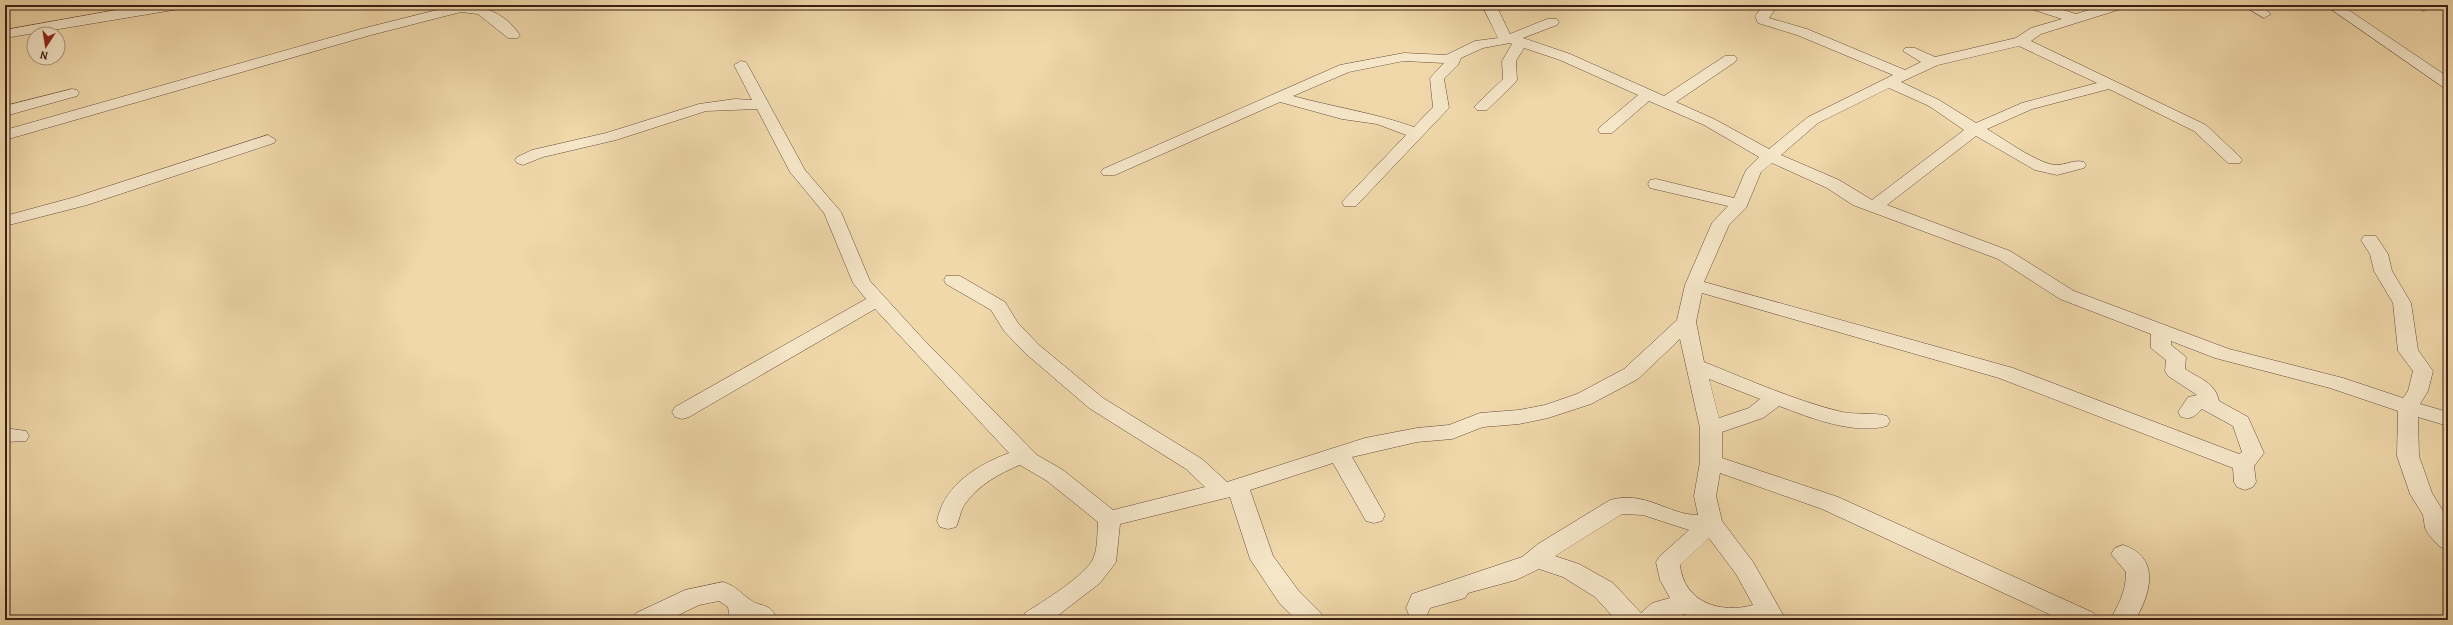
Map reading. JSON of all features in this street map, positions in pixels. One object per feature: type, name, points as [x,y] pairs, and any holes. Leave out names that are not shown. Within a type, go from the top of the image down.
[{"type":"street","points":[[5,34],[151,7],[179,5]]},
{"type":"street","points":[[1489,5],[1498,30],[1502,36],[1565,57],[1709,122],[1769,156],[1812,174],[1859,201],[2004,255],[2067,295],[2222,354],[2336,383],[2448,419]]},
{"type":"street","points":[[1771,5],[1762,16],[1763,20],[1774,25],[1802,32],[1897,78],[1975,129],[2008,159],[2041,168],[2057,170],[2078,165]]},
{"type":"street","points":[[2034,5],[2078,19]]},
{"type":"street","points":[[2249,5],[2264,14]]},
{"type":"street","points":[[2332,5],[2448,84]]},
{"type":"street","points":[[5,135],[351,36],[461,8],[473,6],[484,10],[513,34]]},
{"type":"street","points":[[1711,523],[1668,562],[1668,573],[1680,595],[1700,611],[1717,618],[1772,615],[1745,568],[1711,523],[1705,496],[1711,462],[1711,428],[1706,397],[1695,366],[1686,322],[1694,285],[1721,223],[1740,204],[1754,170],[1813,120],[1842,104],[1897,78],[1933,62],[2021,41],[2036,31],[2078,19],[2110,6]]},
{"type":"street","points":[[1109,172],[1345,68],[1404,57],[1448,59],[1480,44],[1514,41],[1552,22]]},
{"type":"street","points":[[1482,106],[1510,80],[1509,60],[1514,41]]},
{"type":"street","points":[[2021,41],[2108,85],[2200,128],[2234,160]]},
{"type":"street","points":[[1910,52],[1933,62]]},
{"type":"street","points":[[1350,202],[1441,108],[1437,78],[1453,62],[1454,57]]},
{"type":"street","points":[[1664,102],[1730,59]]},
{"type":"street","points":[[741,65],[798,172],[832,212],[862,283],[1029,460],[1064,483],[1110,519]]},
{"type":"street","points":[[1874,207],[1975,129],[2026,106],[2108,85]]},
{"type":"street","points":[[5,111],[72,93]]},
{"type":"street","points":[[1606,130],[1648,95]]},
{"type":"street","points":[[1278,97],[1342,114],[1380,120],[1416,133]]},
{"type":"street","points":[[523,160],[538,153],[610,136],[704,107],[735,104],[762,105]]},
{"type":"street","points":[[5,221],[81,201],[268,140]]},
{"type":"street","points":[[1656,184],[1740,204]]},
{"type":"street","points":[[2370,240],[2379,254],[2384,271],[2402,303],[2408,351],[2423,371],[2418,391],[2408,407],[2408,456],[2421,494],[2434,514],[2436,528],[2448,541]]},
{"type":"street","points":[[953,280],[998,306],[1011,327],[1032,349],[1096,403],[1194,464],[1231,489],[1262,559],[1289,596],[1312,620]]},
{"type":"street","points":[[1694,285],[2006,373],[2244,473],[2253,453],[2238,419],[2214,408],[2207,402],[2195,402],[2188,412]]},
{"type":"street","points":[[682,412],[878,300]]},
{"type":"street","points":[[1110,519],[1231,489],[1364,445],[1417,435],[1452,432],[1480,420],[1519,417],[1548,411],[1584,399],[1631,374],[1686,322]]},
{"type":"street","points":[[2161,330],[2161,348],[2176,357],[2175,371],[2182,378],[2202,386],[2208,395],[2207,402]]},
{"type":"street","points":[[1695,366],[1814,411],[1872,424],[1880,421]]},
{"type":"street","points":[[1711,428],[1756,413],[1777,397]]},
{"type":"street","points":[[1339,454],[1374,515]]},
{"type":"street","points":[[948,521],[948,511],[957,496],[986,473],[1020,457],[1029,460]]},
{"type":"street","points":[[1711,462],[1830,503],[2085,620]]},
{"type":"street","points":[[1418,608],[1421,601],[1456,590],[1460,586],[1528,566],[1541,557],[1546,550],[1618,506],[1644,507],[1693,523],[1711,523]]},
{"type":"street","points":[[1034,620],[1097,573],[1104,561],[1109,536],[1110,519]]},
{"type":"street","points":[[2122,620],[2132,607],[2138,592],[2138,570],[2124,554]]},
{"type":"street","points":[[1541,557],[1549,564],[1571,570],[1604,590],[1611,600],[1632,620]]},
{"type":"street","points":[[646,620],[694,597],[722,591],[735,599],[741,613],[759,612],[766,620]]},
{"type":"street","points":[[1649,620],[1661,610],[1690,603]]}]
